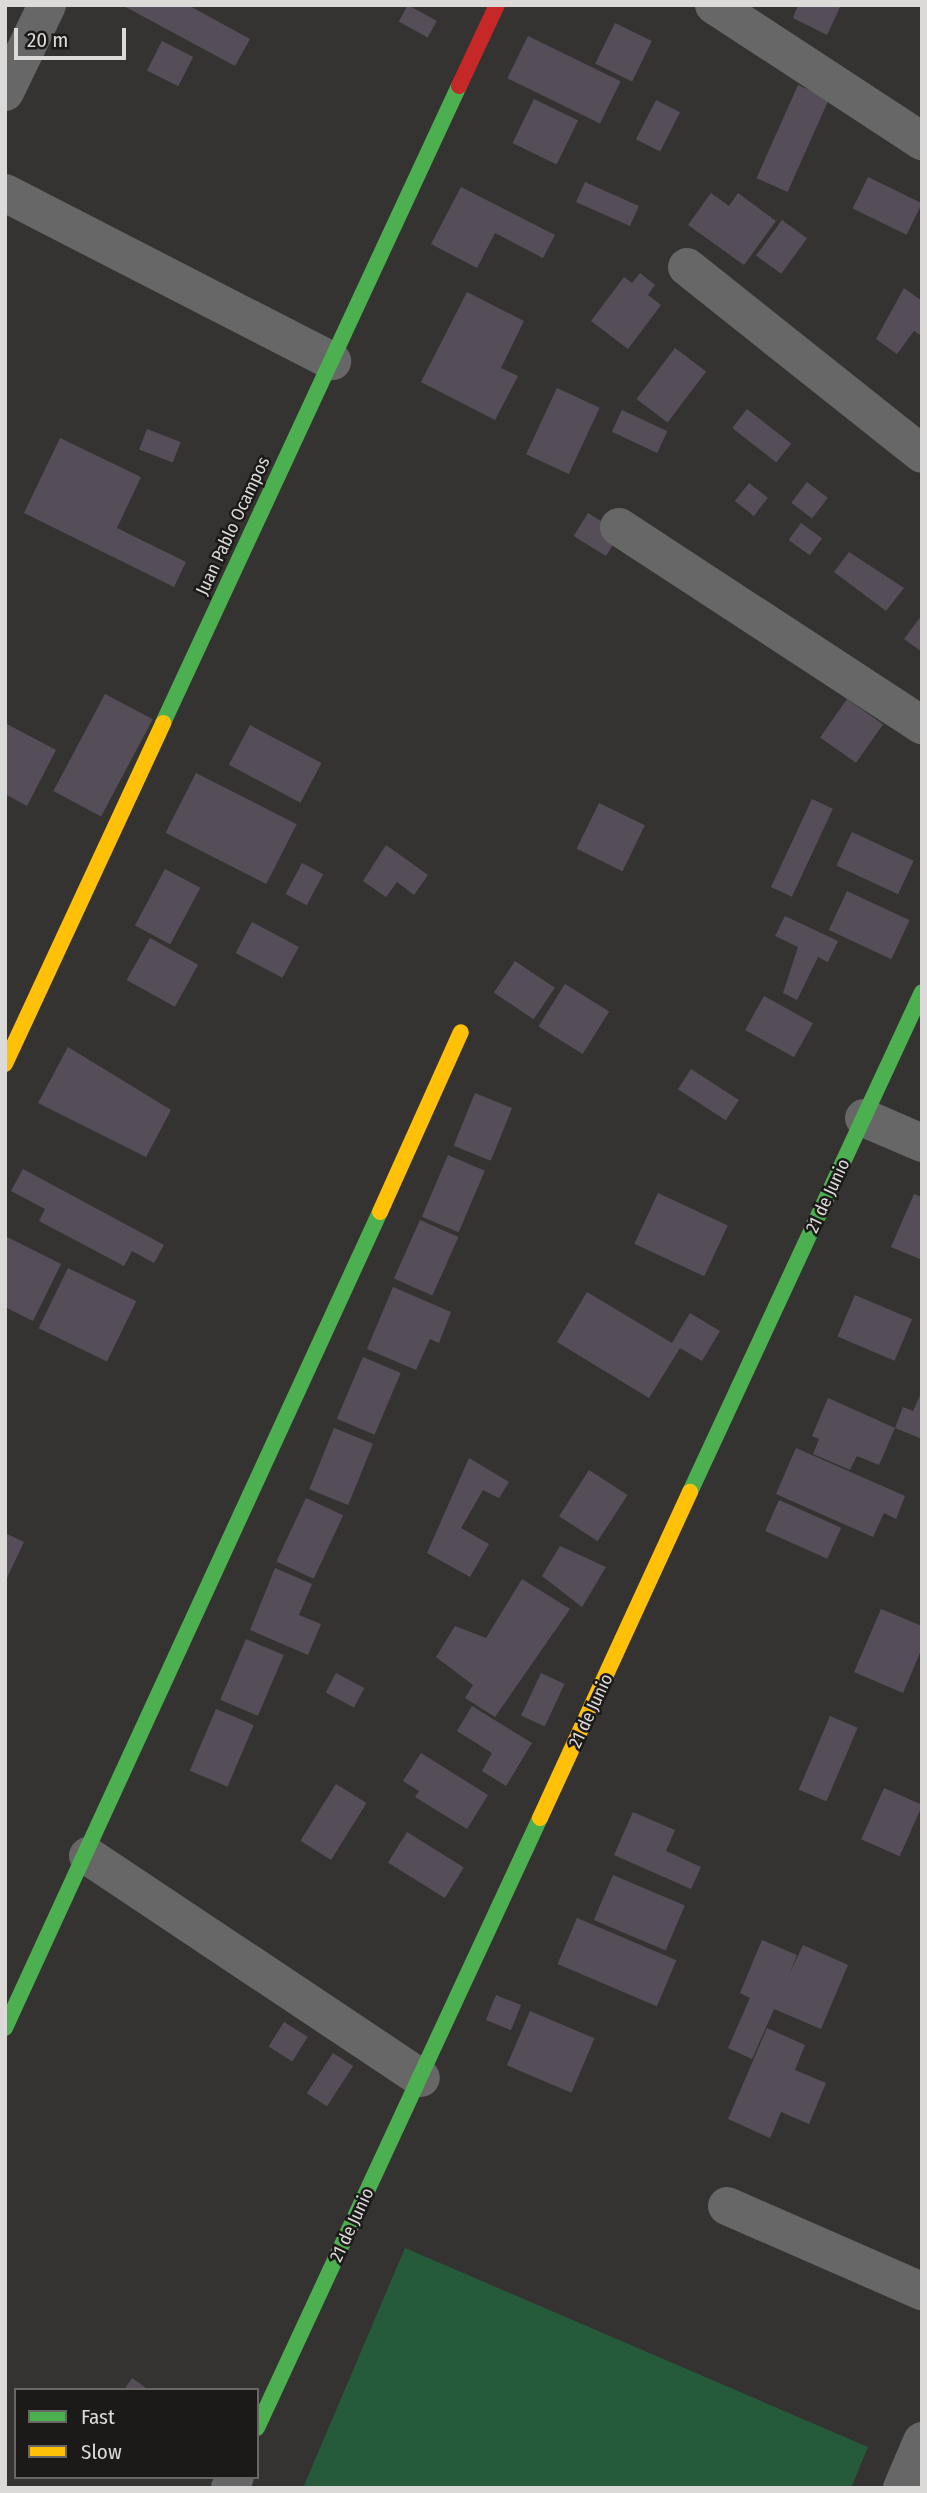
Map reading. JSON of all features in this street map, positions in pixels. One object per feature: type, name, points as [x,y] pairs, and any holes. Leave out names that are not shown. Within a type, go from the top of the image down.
[{"type":"street","points":[[5,92],[47,5]]},
{"type":"street","name":"Juan Pablo Ocampos","points":[[5,1064],[497,5]]},
{"type":"street","points":[[714,5],[922,141]]},
{"type":"street","points":[[5,193],[332,360]]},
{"type":"street","points":[[687,267],[922,454]]},
{"type":"street","points":[[619,527],[922,725]]},
{"type":"street","name":"21 de Junio","points":[[259,2424],[922,992]]},
{"type":"street","points":[[5,2028],[88,1856],[461,1032]]},
{"type":"street","points":[[864,1118],[922,1143]]},
{"type":"street","points":[[88,1856],[421,2078]]},
{"type":"street","points":[[727,2206],[922,2291]]},
{"type":"street","points":[[902,2488],[922,2441]]},
{"type":"green space","points":[[405,2248],[868,2447],[851,2488],[303,2488]]},
{"type":"building","points":[[122,5],[188,5],[250,39],[235,66]]},
{"type":"building","points":[[408,5],[437,21],[428,38],[399,22]]},
{"type":"building","points":[[798,5],[840,7],[827,35],[793,18]]},
{"type":"building","points":[[615,23],[652,41],[632,81],[595,63]]},
{"type":"building","points":[[528,36],[621,81],[600,123],[507,78]]},
{"type":"building","points":[[162,41],[193,57],[178,86],[147,70]]},
{"type":"building","points":[[798,85],[829,99],[788,192],[757,178]]},
{"type":"building","points":[[534,99],[578,120],[557,165],[513,143]]},
{"type":"building","points":[[656,100],[680,112],[660,151],[636,139]]},
{"type":"building","points":[[868,177],[922,203],[907,235],[853,208]]},
{"type":"building","points":[[585,182],[639,206],[630,226],[576,202]]},
{"type":"building","points":[[461,187],[555,235],[543,258],[495,233],[477,268],[431,244]]},
{"type":"building","points":[[711,193],[729,206],[738,193],[776,221],[744,265],[688,225]]},
{"type":"building","points":[[782,220],[807,238],[781,274],[756,256]]},
{"type":"building","points":[[640,273],[655,285],[648,295],[661,305],[628,349],[591,321],[624,277],[632,283]]},
{"type":"building","points":[[904,288],[922,301],[922,336],[914,331],[897,354],[876,339]]},
{"type":"building","points":[[467,292],[524,321],[501,368],[518,376],[495,420],[421,382]]},
{"type":"building","points":[[675,348],[706,371],[668,423],[636,399]]},
{"type":"building","points":[[557,388],[600,408],[569,474],[526,454]]},
{"type":"building","points":[[747,409],[791,443],[776,462],[732,428]]},
{"type":"building","points":[[622,410],[667,431],[657,453],[612,432]]},
{"type":"building","points":[[147,429],[181,442],[173,462],[139,450]]},
{"type":"building","points":[[60,438],[141,477],[117,528],[186,562],[174,587],[24,513]]},
{"type":"building","points":[[807,482],[828,498],[812,518],[791,503]]},
{"type":"building","points":[[749,483],[768,498],[754,516],[735,501]]},
{"type":"building","points":[[588,513],[620,533],[606,556],[574,536]]},
{"type":"building","points":[[801,523],[822,538],[810,555],[789,540]]},
{"type":"building","points":[[849,552],[904,588],[886,611],[834,572]]},
{"type":"building","points":[[922,615],[922,652],[904,639]]},
{"type":"building","points":[[105,694],[153,719],[101,816],[53,791]]},
{"type":"building","points":[[847,699],[883,724],[856,763],[820,738]]},
{"type":"building","points":[[5,723],[56,750],[27,806],[5,794]]},
{"type":"building","points":[[250,725],[322,763],[300,803],[229,765]]},
{"type":"building","points":[[196,773],[297,824],[266,884],[166,833]]},
{"type":"building","points":[[812,799],[833,809],[792,897],[771,887]]},
{"type":"building","points":[[599,803],[645,825],[622,871],[577,849]]},
{"type":"building","points":[[852,832],[914,861],[898,894],[836,866]]},
{"type":"building","points":[[386,845],[428,875],[414,895],[397,882],[386,897],[363,881]]},
{"type":"building","points":[[302,863],[323,874],[307,905],[286,894]]},
{"type":"building","points":[[165,869],[200,888],[170,944],[135,926]]},
{"type":"building","points":[[847,891],[910,920],[891,959],[829,930]]},
{"type":"building","points":[[785,916],[838,941],[828,962],[818,957],[797,1000],[783,993],[798,947],[775,936]]},
{"type":"building","points":[[252,922],[299,947],[282,978],[236,953]]},
{"type":"building","points":[[150,938],[198,965],[175,1007],[127,980]]},
{"type":"building","points":[[515,961],[555,988],[534,1019],[494,993]]},
{"type":"building","points":[[565,984],[609,1012],[583,1054],[539,1026]]},
{"type":"building","points":[[764,996],[813,1023],[794,1057],[745,1030]]},
{"type":"building","points":[[68,1047],[171,1110],[146,1157],[38,1103]]},
{"type":"building","points":[[691,1069],[739,1100],[726,1120],[678,1089]]},
{"type":"building","points":[[475,1093],[512,1108],[491,1161],[454,1146]]},
{"type":"building","points":[[448,1155],[485,1171],[459,1232],[422,1217]]},
{"type":"building","points":[[23,1169],[164,1245],[154,1263],[132,1251],[124,1266],[39,1221],[45,1209],[11,1191]]},
{"type":"building","points":[[658,1193],[728,1226],[704,1276],[634,1244]]},
{"type":"building","points":[[914,1194],[922,1197],[922,1260],[891,1247]]},
{"type":"building","points":[[420,1220],[458,1237],[432,1296],[394,1278]]},
{"type":"building","points":[[5,1236],[61,1264],[33,1321],[5,1307]]},
{"type":"building","points":[[68,1268],[136,1301],[107,1362],[39,1328]]},
{"type":"building","points":[[393,1287],[451,1312],[439,1343],[430,1339],[416,1370],[367,1349]]},
{"type":"building","points":[[587,1292],[672,1343],[690,1313],[720,1331],[702,1361],[680,1348],[649,1398],[557,1342]]},
{"type":"building","points":[[855,1295],[912,1319],[894,1361],[837,1336]]},
{"type":"building","points":[[363,1357],[401,1373],[375,1435],[337,1419]]},
{"type":"building","points":[[922,1391],[922,1439],[895,1428],[903,1407],[913,1411]]},
{"type":"building","points":[[828,1398],[895,1428],[879,1465],[857,1456],[850,1470],[813,1454],[819,1439],[812,1436]]},
{"type":"building","points":[[334,1428],[373,1444],[348,1505],[309,1489]]},
{"type":"building","points":[[796,1448],[905,1496],[896,1519],[884,1513],[873,1537],[776,1494]]},
{"type":"building","points":[[469,1458],[509,1482],[499,1498],[483,1490],[461,1528],[489,1544],[470,1577],[427,1553]]},
{"type":"building","points":[[589,1470],[628,1495],[598,1541],[559,1516]]},
{"type":"building","points":[[306,1498],[343,1515],[314,1579],[276,1561]]},
{"type":"building","points":[[779,1500],[841,1528],[827,1559],[765,1531]]},
{"type":"building","points":[[5,1533],[24,1542],[5,1582]]},
{"type":"building","points":[[560,1546],[606,1567],[582,1607],[542,1576]]},
{"type":"building","points":[[275,1568],[312,1584],[299,1615],[321,1624],[308,1655],[250,1630]]},
{"type":"building","points":[[522,1579],[570,1609],[495,1717],[465,1698],[473,1685],[436,1657],[455,1626],[486,1638]]},
{"type":"building","points":[[881,1609],[922,1626],[922,1648],[903,1693],[854,1672]]},
{"type":"building","points":[[246,1639],[284,1655],[258,1716],[220,1700]]},
{"type":"building","points":[[336,1673],[364,1688],[354,1707],[326,1692]]},
{"type":"building","points":[[541,1673],[565,1684],[545,1727],[521,1716]]},
{"type":"building","points":[[472,1706],[532,1743],[506,1786],[482,1771],[492,1753],[457,1731]]},
{"type":"building","points":[[216,1709],[254,1725],[228,1787],[190,1771]]},
{"type":"building","points":[[830,1716],[858,1728],[826,1801],[799,1790]]},
{"type":"building","points":[[421,1753],[488,1795],[467,1829],[415,1797],[419,1791],[403,1781]]},
{"type":"building","points":[[336,1784],[367,1803],[331,1860],[300,1841]]},
{"type":"building","points":[[884,1788],[922,1805],[900,1856],[861,1839]]},
{"type":"building","points":[[633,1812],[675,1830],[666,1851],[701,1867],[691,1889],[614,1855]]},
{"type":"building","points":[[407,1832],[464,1868],[445,1898],[388,1863]]},
{"type":"building","points":[[613,1875],[685,1905],[666,1951],[594,1920]]},
{"type":"building","points":[[577,1918],[676,1960],[657,2006],[557,1964]]},
{"type":"building","points":[[762,1940],[797,1955],[789,1975],[803,1945],[848,1965],[821,2029],[774,2009],[752,2059],[728,2048],[750,1998],[740,1993]]},
{"type":"building","points":[[496,1995],[521,2005],[511,2030],[486,2020]]},
{"type":"building","points":[[530,2011],[594,2038],[571,2093],[507,2065]]},
{"type":"building","points":[[284,2022],[308,2037],[292,2061],[269,2047]]},
{"type":"building","points":[[767,2028],[805,2045],[795,2070],[826,2083],[809,2124],[781,2112],[770,2138],[728,2119]]},
{"type":"building","points":[[333,2053],[353,2066],[327,2106],[307,2093]]},
{"type":"building","points":[[132,2378],[146,2388],[125,2388]]},
{"type":"traffic: fast","points":[[163,723],[459,86]]},
{"type":"traffic: fast","points":[[690,1492],[922,992]]},
{"type":"traffic: fast","points":[[5,2028],[380,1212]]},
{"type":"traffic: fast","points":[[259,2424],[540,1818]]},
{"type":"traffic: slow","points":[[5,1064],[163,723]]},
{"type":"traffic: slow","points":[[380,1212],[461,1032]]},
{"type":"traffic: slow","points":[[540,1818],[690,1492]]},
{"type":"traffic: jam","points":[[459,86],[497,5]]}]
